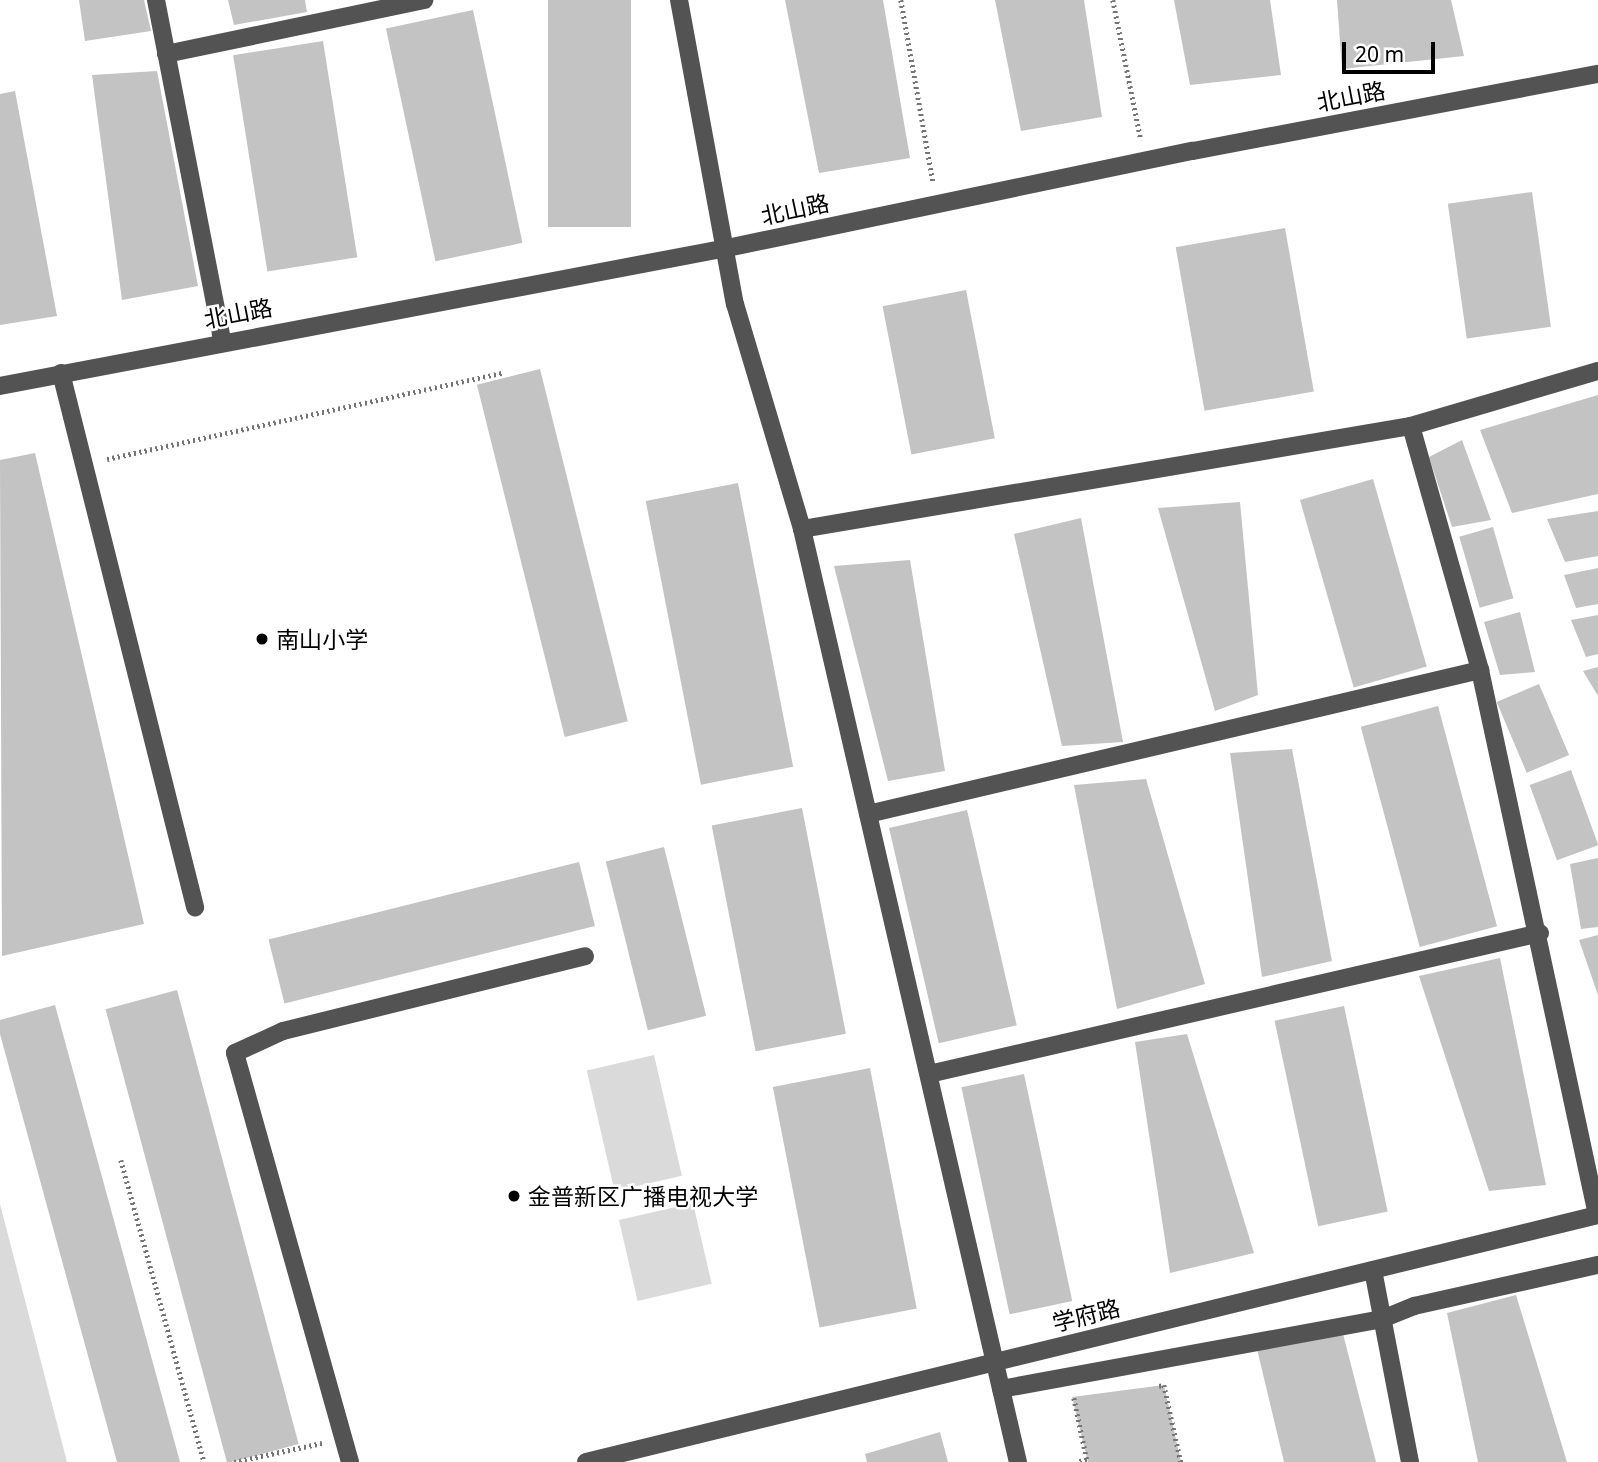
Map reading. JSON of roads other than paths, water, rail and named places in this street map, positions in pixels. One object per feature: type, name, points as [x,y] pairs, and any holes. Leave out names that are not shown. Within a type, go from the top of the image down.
[{"type":"street","points":[[156,0],[222,341]]},
{"type":"street","points":[[166,54],[424,0]]},
{"type":"street","points":[[679,0],[727,248],[735,304],[802,529],[1018,1462]]},
{"type":"street","name":"北山路","points":[[0,386],[222,341],[727,248],[1146,161],[1598,74]]},
{"type":"street","points":[[802,529],[1411,426],[1598,371]]},
{"type":"street","points":[[61,373],[195,907]]},
{"type":"street","points":[[1411,426],[1480,670],[1598,1215]]},
{"type":"street","points":[[868,814],[1480,670]]},
{"type":"street","points":[[929,1074],[1539,933]]},
{"type":"street","points":[[350,1462],[235,1052],[283,1031],[585,956]]},
{"type":"street","name":"学府路","points":[[586,1462],[1598,1215]]},
{"type":"street","points":[[1002,1389],[1382,1320],[1414,1306],[1598,1265]]},
{"type":"street","points":[[1373,1270],[1410,1462]]},
{"type":"place","name":"南山小学","points":[[262,639]]},
{"type":"place","name":"金普新区广播电视大学","points":[[514,1196]]}]
